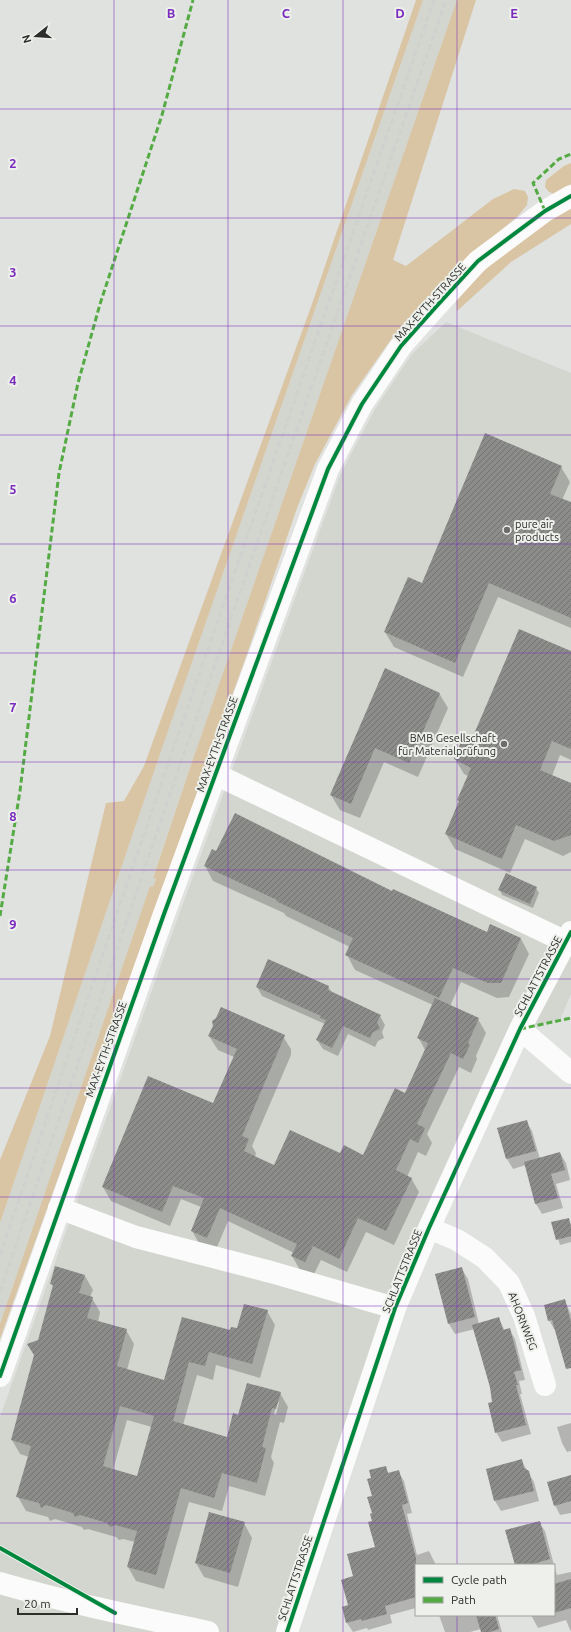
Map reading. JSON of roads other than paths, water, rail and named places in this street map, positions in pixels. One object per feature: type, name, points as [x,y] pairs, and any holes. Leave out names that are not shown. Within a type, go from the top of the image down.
[{"type":"street","name":"MAX-EYTH-STRASSE","points":[[0,1376],[215,774],[328,469],[362,404],[401,346],[478,262],[545,211],[571,196]]},
{"type":"street","name":"MAX-EYTH-STRASSE","points":[[215,774],[568,937]]},
{"type":"street","name":"SCHLATTSTRASSE","points":[[287,1632],[395,1308],[429,1228],[520,1029],[568,937]]},
{"type":"street","points":[[520,1029],[571,1074]]},
{"type":"street","points":[[59,1208],[136,1237],[271,1272],[395,1308]]},
{"type":"street","name":"AHORNWEG","points":[[429,1228],[457,1240],[484,1258],[509,1284],[524,1316],[545,1384]]},
{"type":"street","points":[[0,1583],[48,1597],[115,1613],[208,1632]]},
{"type":"railway","points":[[0,1255],[170,758],[434,0]]},
{"type":"railway","points":[[0,1292],[181,762],[446,0]]},
{"type":"place","name":"pure air products","points":[[507,530]]},
{"type":"place","name":"BMB Gesellschaft für Materialprüfung","points":[[504,744]]}]
